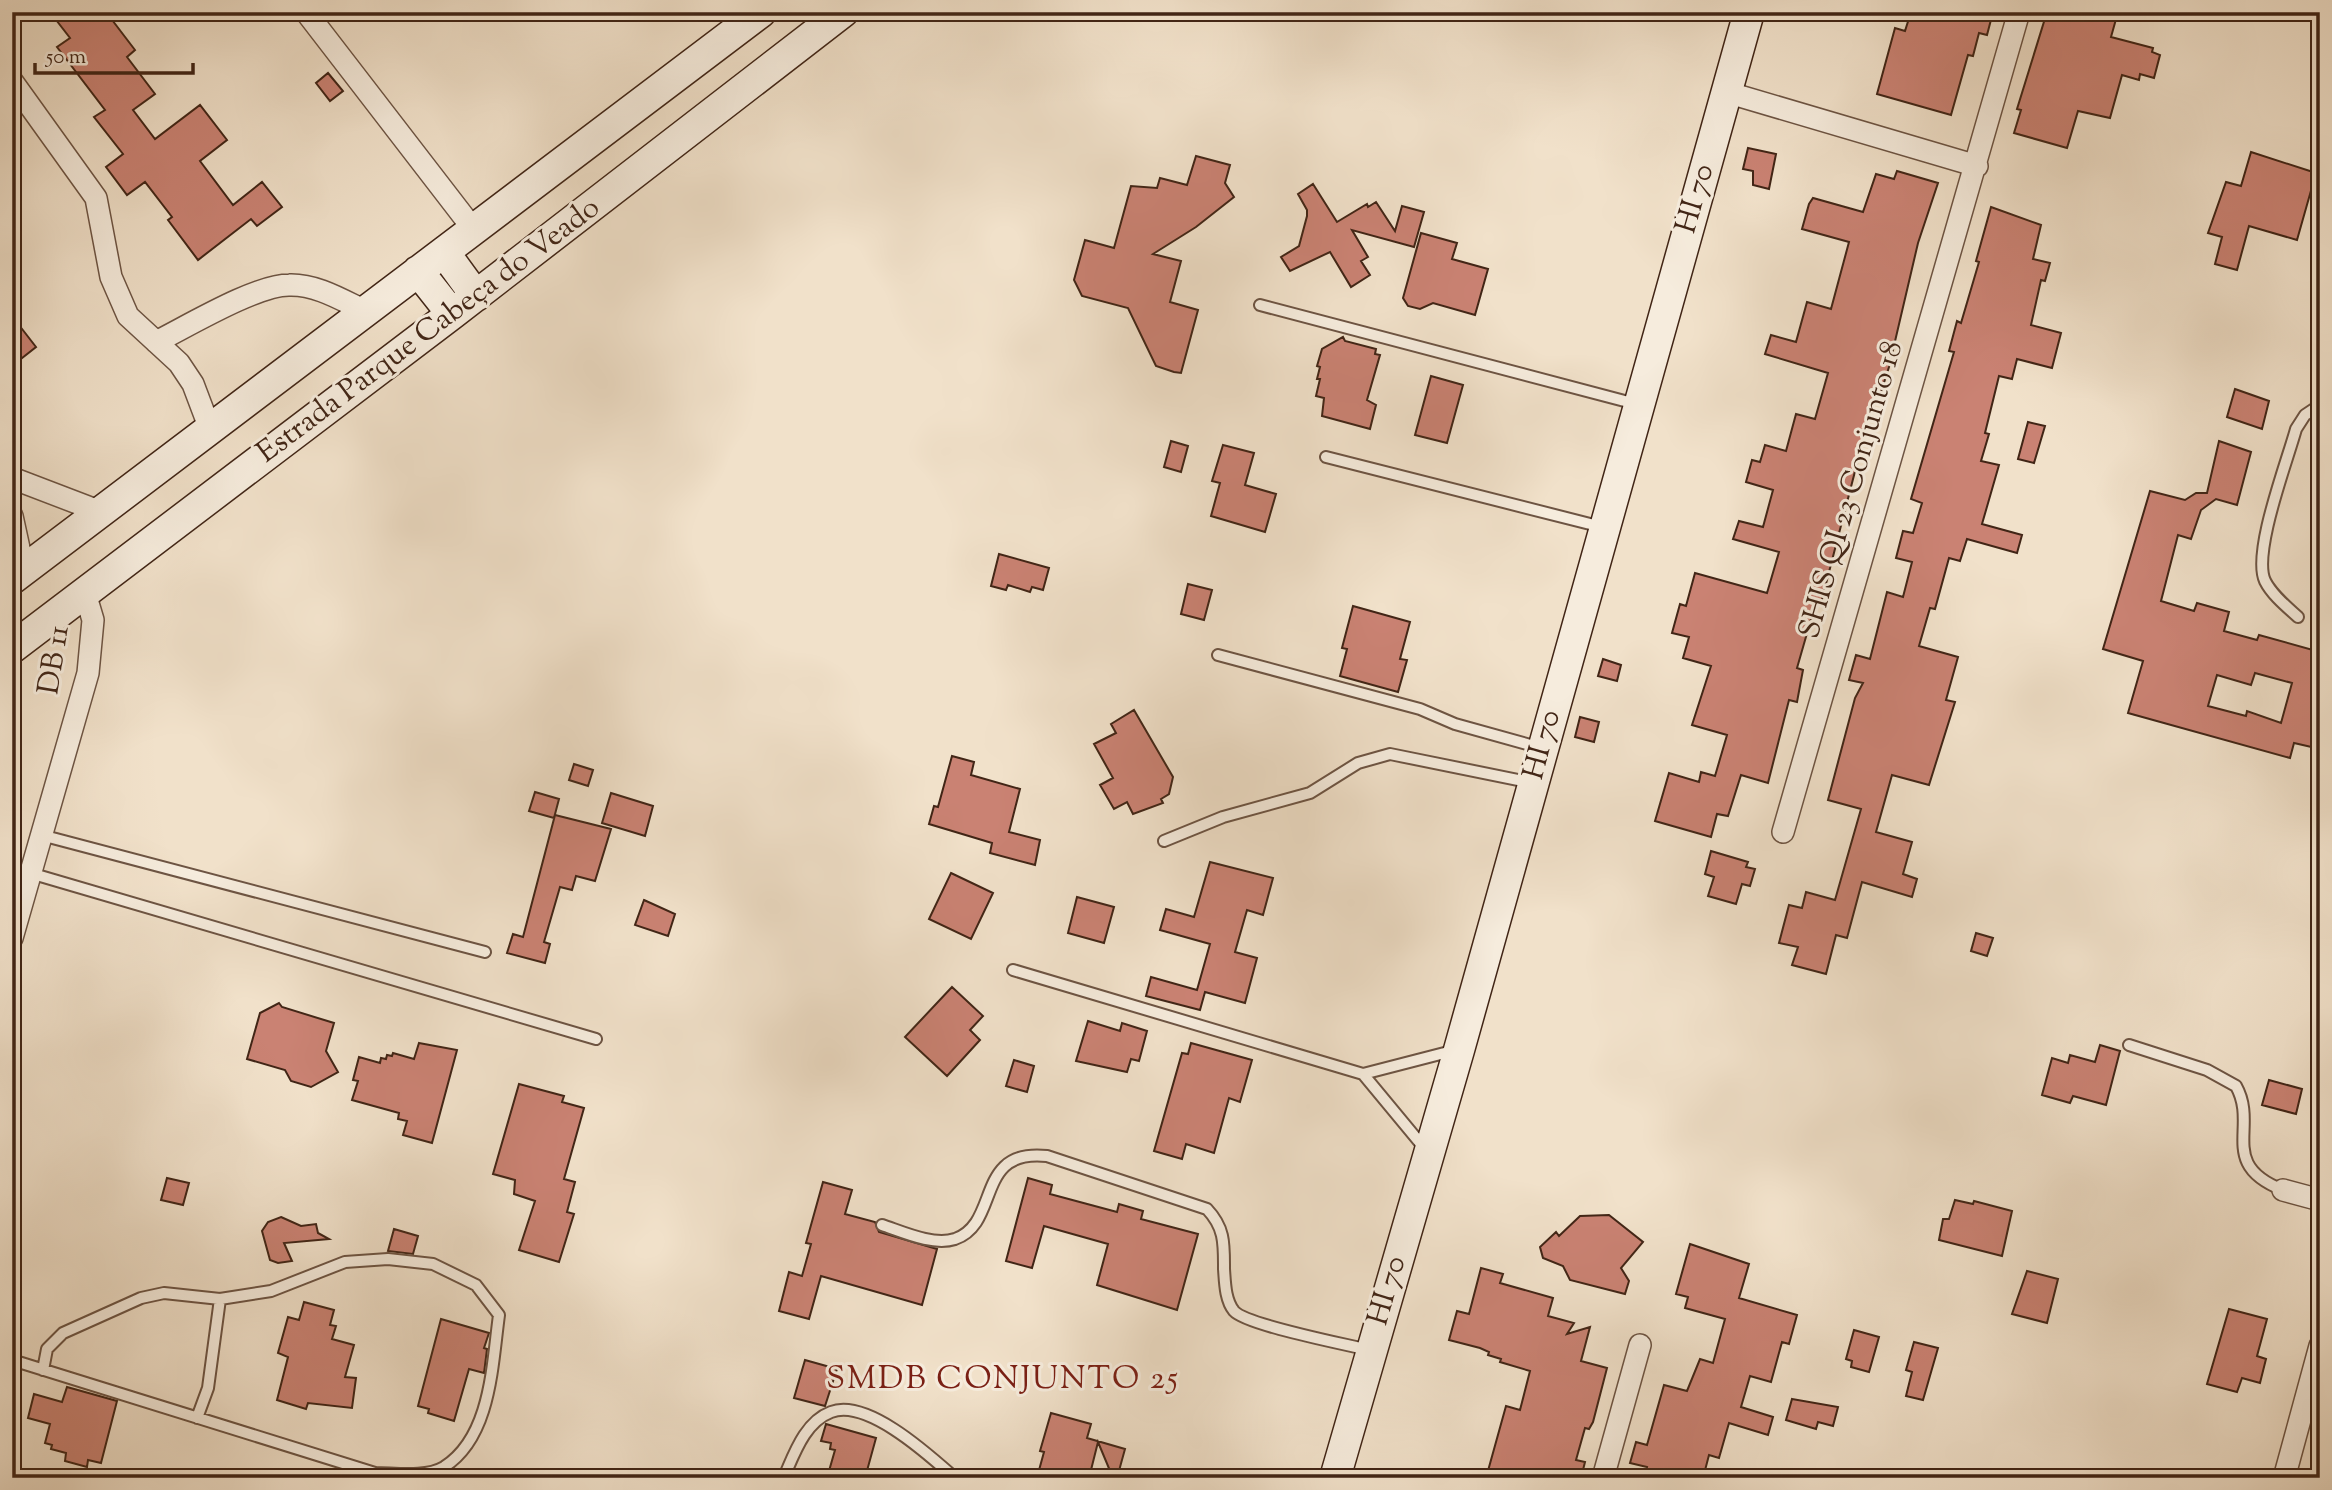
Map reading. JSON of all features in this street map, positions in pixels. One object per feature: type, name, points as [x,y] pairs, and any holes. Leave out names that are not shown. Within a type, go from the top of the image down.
[{"type":"main road","name":"Estrada Parque Cabeça do Veado","points":[[12,648],[476,296],[843,12]]},
{"type":"main road","name":"HI 70","points":[[1335,1478],[1459,1050],[1541,748],[1749,12]]},
{"type":"main road","name":"Estrada Parque Cabeça do Veado","points":[[18,575],[474,230],[748,16]]},
{"type":"main road","points":[[444,252],[476,296]]},
{"type":"main road","points":[[418,271],[452,314]]},
{"type":"street","points":[[306,12],[474,230]]},
{"type":"street","name":"SHIS QI 23 Conjunto 18","points":[[1783,832],[1977,166],[2019,12]]},
{"type":"street","points":[[12,80],[96,198],[111,276],[121,303],[139,329],[156,342],[187,375],[210,429]]},
{"type":"street","points":[[1726,92],[1977,166]]},
{"type":"street","points":[[156,342],[255,294],[288,285],[326,293],[365,311]]},
{"type":"street","points":[[12,478],[101,512]]},
{"type":"street","points":[[12,516],[18,575]]},
{"type":"street","name":"DB 11","points":[[12,939],[88,673],[93,620],[85,593]]},
{"type":"street","points":[[2283,1190],[2320,1200]]},
{"type":"street","points":[[1603,1478],[1640,1345]]},
{"type":"street","points":[[2286,1471],[2320,1346]]},
{"type":"lane","points":[[1260,305],[1639,405]]},
{"type":"lane","points":[[2298,617],[2266,583],[2261,568],[2262,547],[2296,429],[2305,415],[2320,405]]},
{"type":"lane","points":[[1326,457],[1604,528]]},
{"type":"lane","points":[[1218,655],[1420,709],[1455,724],[1541,748]]},
{"type":"lane","points":[[1164,841],[1223,817],[1310,793],[1359,763],[1390,754],[1532,783]]},
{"type":"lane","points":[[41,835],[485,953]]},
{"type":"lane","points":[[30,873],[596,1039]]},
{"type":"lane","points":[[1013,970],[1363,1074],[1459,1050]]},
{"type":"lane","points":[[2129,1045],[2207,1070],[2236,1086],[2243,1110],[2245,1157],[2262,1178],[2283,1190]]},
{"type":"lane","points":[[1363,1074],[1429,1153]]},
{"type":"lane","points":[[882,1225],[928,1239],[954,1239],[976,1222],[992,1180],[1005,1166],[1031,1155],[1046,1156],[1207,1209],[1218,1221],[1225,1239],[1227,1298],[1233,1310],[1242,1317],[1371,1350]]},
{"type":"lane","points":[[12,1360],[43,1370],[197,1418],[375,1473],[415,1474],[443,1468],[474,1439],[491,1375],[499,1315],[476,1286],[433,1264],[388,1259],[345,1262],[271,1291],[220,1299],[164,1293],[141,1298],[63,1333],[47,1349],[43,1370]]},
{"type":"lane","points":[[197,1418],[208,1388],[220,1299]]},
{"type":"lane","points":[[787,1470],[799,1442],[814,1423],[832,1411],[858,1411],[907,1436],[955,1478]]},
{"type":"building","points":[[50,12],[87,12],[93,20],[106,12],[135,50],[127,57],[155,94],[133,110],[155,139],[200,105],[227,140],[200,161],[233,205],[262,182],[282,207],[257,226],[251,219],[198,260],[168,220],[172,217],[145,182],[127,195],[106,167],[123,154],[94,117],[105,110],[57,47],[70,38]]},
{"type":"building","points":[[1911,12],[1993,12],[1987,35],[1979,33],[1973,56],[1968,55],[1951,115],[1877,94],[1895,28],[1905,31]]},
{"type":"building","points":[[2047,12],[2118,12],[2111,37],[2153,48],[2152,52],[2160,55],[2154,78],[2140,74],[2139,80],[2122,75],[2110,118],[2078,111],[2067,148],[2014,133],[2021,110],[2017,109]]},
{"type":"building","points":[[328,73],[343,91],[330,101],[316,83]]},
{"type":"building","points":[[1748,148],[1776,154],[1769,189],[1753,185],[1753,171],[1743,169]]},
{"type":"building","points":[[2251,152],[2316,173],[2297,240],[2249,226],[2237,270],[2215,264],[2222,237],[2208,233],[2226,182],[2241,186]]},
{"type":"building","points":[[1196,156],[1230,165],[1225,183],[1234,197],[1196,227],[1153,254],[1181,261],[1170,302],[1198,310],[1181,373],[1156,366],[1128,308],[1082,296],[1074,280],[1085,240],[1114,248],[1131,186],[1157,188],[1160,178],[1187,185]]},
{"type":"building","points":[[1897,171],[1938,183],[1918,243],[1889,367],[1880,395],[1875,394],[1821,603],[1816,602],[1797,668],[1803,670],[1797,702],[1789,700],[1768,783],[1741,775],[1728,816],[1717,814],[1711,837],[1655,821],[1669,773],[1699,782],[1701,772],[1715,776],[1727,735],[1692,725],[1711,666],[1683,658],[1689,637],[1672,633],[1680,604],[1686,606],[1695,573],[1767,593],[1779,552],[1733,539],[1739,521],[1763,527],[1773,490],[1746,482],[1752,460],[1760,462],[1765,445],[1786,451],[1796,414],[1815,419],[1828,373],[1765,354],[1771,335],[1796,342],[1807,302],[1831,309],[1849,242],[1802,229],[1809,204],[1813,198],[1863,212],[1876,174],[1894,179]]},
{"type":"building","points":[[1313,184],[1337,222],[1367,204],[1368,207],[1376,202],[1395,231],[1402,206],[1424,212],[1414,247],[1352,230],[1368,257],[1361,261],[1370,275],[1351,287],[1330,252],[1290,271],[1281,257],[1299,246],[1307,210],[1298,194]]},
{"type":"building","points":[[1991,207],[2041,225],[2033,259],[2050,263],[2045,281],[2041,280],[2031,325],[2061,333],[2052,368],[2017,359],[2012,379],[1999,376],[1985,433],[1989,434],[1981,461],[1999,465],[1982,524],[2022,535],[2017,553],[1967,539],[1960,561],[1949,558],[1935,609],[1930,608],[1919,646],[1958,657],[1946,700],[1955,702],[1929,785],[1892,775],[1876,832],[1912,842],[1903,874],[1917,879],[1912,897],[1862,882],[1847,938],[1836,935],[1826,974],[1792,965],[1798,947],[1779,943],[1789,905],[1802,908],[1806,892],[1835,900],[1861,809],[1828,800],[1855,698],[1863,683],[1849,680],[1856,655],[1870,659],[1887,592],[1903,597],[1912,562],[1896,558],[1903,531],[1913,533],[1922,503],[1911,499],[1954,352],[1949,351],[1957,321],[1961,323],[1979,262],[1976,261]]},
{"type":"building","points":[[1421,233],[1457,243],[1452,259],[1488,269],[1475,315],[1433,303],[1420,309],[1408,306],[1403,298]]},
{"type":"building","points":[[12,316],[36,347],[12,366]]},
{"type":"building","points":[[1343,337],[1345,341],[1376,349],[1375,354],[1380,355],[1367,400],[1376,405],[1370,429],[1322,416],[1324,398],[1316,396],[1320,379],[1317,379],[1320,367],[1317,366],[1322,349]]},
{"type":"building","points":[[1431,376],[1463,385],[1447,443],[1415,435]]},
{"type":"building","points":[[2235,389],[2269,401],[2262,429],[2227,417]]},
{"type":"building","points":[[2028,422],[2045,426],[2034,463],[2018,459]]},
{"type":"building","points":[[1171,441],[1188,446],[1181,472],[1164,467]]},
{"type":"building","points":[[2219,441],[2251,452],[2237,505],[2216,499],[2201,510],[2191,539],[2178,535],[2161,601],[2194,611],[2197,603],[2229,612],[2224,631],[2257,640],[2259,635],[2320,652],[2320,749],[2294,743],[2290,758],[2128,713],[2143,661],[2103,649],[2150,491],[2185,500],[2196,493],[2207,493]],"holes":[[[2255,673],[2292,683],[2281,723],[2247,711],[2246,716],[2208,706],[2217,675],[2251,685]]]},
{"type":"building","points":[[1223,445],[1254,453],[1245,485],[1276,494],[1265,532],[1211,516],[1220,483],[1212,481]]},
{"type":"building","points":[[999,554],[1049,568],[1043,590],[1032,587],[1030,592],[1008,585],[1006,590],[991,586]]},
{"type":"building","points":[[1188,584],[1212,590],[1204,620],[1181,614]]},
{"type":"building","points":[[1353,606],[1410,622],[1400,659],[1407,660],[1398,692],[1340,676],[1347,649],[1342,648]]},
{"type":"building","points":[[1603,659],[1621,665],[1617,681],[1598,676]]},
{"type":"building","points":[[1134,710],[1173,777],[1169,794],[1161,799],[1163,803],[1133,814],[1127,802],[1114,809],[1100,785],[1113,778],[1094,744],[1116,733],[1111,724]]},
{"type":"building","points":[[1580,717],[1599,722],[1594,742],[1575,737]]},
{"type":"building","points":[[952,756],[974,762],[971,775],[1020,789],[1009,832],[1040,840],[1035,865],[990,853],[992,843],[929,824],[934,806],[938,807]]},
{"type":"building","points":[[574,764],[593,770],[588,786],[569,780]]},
{"type":"building","points":[[535,792],[559,799],[554,818],[529,811]]},
{"type":"building","points":[[611,793],[653,806],[645,836],[602,823]]},
{"type":"building","points":[[555,815],[611,829],[595,881],[576,876],[572,890],[560,887],[544,942],[550,944],[545,963],[507,953],[513,934],[523,937]]},
{"type":"building","points":[[1711,851],[1748,862],[1746,867],[1755,869],[1750,886],[1742,884],[1736,904],[1708,896],[1714,877],[1705,874]]},
{"type":"building","points":[[1210,862],[1273,878],[1263,915],[1247,910],[1235,952],[1257,958],[1245,1003],[1205,992],[1200,1010],[1146,996],[1151,977],[1197,990],[1210,944],[1160,930],[1166,909],[1194,917]]},
{"type":"building","points":[[951,873],[993,893],[971,939],[929,919]]},
{"type":"building","points":[[1077,897],[1114,907],[1104,943],[1068,933]]},
{"type":"building","points":[[644,900],[675,914],[668,936],[635,925]]},
{"type":"building","points":[[1976,933],[1993,938],[1987,956],[1971,951]]},
{"type":"building","points":[[952,987],[983,1016],[970,1030],[980,1040],[947,1076],[905,1037]]},
{"type":"building","points":[[279,1003],[282,1007],[334,1023],[326,1051],[338,1072],[311,1087],[291,1081],[285,1070],[247,1059],[260,1013]]},
{"type":"building","points":[[1088,1021],[1120,1031],[1122,1023],[1147,1031],[1139,1061],[1131,1059],[1127,1072],[1076,1061]]},
{"type":"building","points":[[419,1043],[457,1050],[432,1143],[403,1135],[407,1121],[398,1119],[399,1113],[352,1100],[358,1081],[353,1080],[359,1057],[380,1063],[381,1058],[386,1059],[387,1055],[392,1056],[393,1053],[414,1059]]},
{"type":"building","points":[[1191,1043],[1252,1060],[1240,1102],[1229,1098],[1214,1153],[1186,1144],[1182,1159],[1154,1151],[1182,1053],[1188,1054]]},
{"type":"building","points":[[2100,1045],[2120,1051],[2106,1105],[2073,1096],[2070,1103],[2042,1095],[2052,1058],[2068,1063],[2070,1055],[2095,1062]]},
{"type":"building","points":[[1014,1060],[1034,1066],[1027,1092],[1006,1086]]},
{"type":"building","points":[[2269,1080],[2302,1089],[2296,1114],[2262,1105]]},
{"type":"building","points":[[519,1084],[564,1096],[562,1102],[584,1108],[564,1179],[575,1182],[567,1212],[574,1214],[559,1262],[519,1250],[535,1201],[514,1194],[515,1180],[493,1174]]},
{"type":"building","points":[[167,1178],[189,1183],[183,1205],[161,1200]]},
{"type":"building","points":[[1028,1178],[1052,1185],[1050,1194],[1117,1212],[1119,1204],[1143,1211],[1141,1219],[1198,1234],[1177,1310],[1097,1285],[1108,1244],[1044,1226],[1032,1268],[1006,1261]]},
{"type":"building","points":[[823,1182],[852,1190],[845,1214],[875,1222],[879,1232],[937,1249],[922,1305],[821,1276],[809,1319],[779,1311],[789,1272],[802,1276],[811,1244],[806,1243]]},
{"type":"building","points":[[1955,1200],[1973,1204],[1974,1201],[2012,1211],[2002,1256],[1939,1240],[1943,1219],[1949,1219]]},
{"type":"building","points":[[1609,1215],[1643,1242],[1621,1268],[1629,1281],[1625,1294],[1570,1280],[1563,1266],[1543,1258],[1540,1247],[1556,1232],[1559,1236],[1580,1216]]},
{"type":"building","points":[[281,1217],[301,1226],[316,1224],[318,1233],[329,1239],[284,1243],[292,1261],[278,1263],[270,1260],[262,1231],[268,1222]]},
{"type":"building","points":[[394,1229],[418,1236],[413,1254],[388,1251]]},
{"type":"building","points":[[1690,1244],[1749,1264],[1739,1298],[1797,1315],[1789,1344],[1782,1342],[1771,1382],[1750,1376],[1741,1407],[1773,1417],[1768,1435],[1729,1423],[1719,1458],[1709,1455],[1703,1478],[1644,1478],[1647,1467],[1630,1463],[1636,1442],[1647,1445],[1664,1385],[1687,1391],[1700,1359],[1713,1363],[1725,1319],[1685,1308],[1688,1297],[1676,1294]]},
{"type":"building","points":[[1481,1268],[1503,1274],[1500,1283],[1553,1298],[1548,1316],[1574,1323],[1567,1334],[1590,1327],[1581,1361],[1607,1368],[1593,1422],[1589,1429],[1585,1428],[1576,1460],[1585,1462],[1581,1478],[1486,1478],[1506,1406],[1520,1410],[1530,1371],[1500,1362],[1501,1359],[1488,1355],[1489,1352],[1480,1348],[1449,1340],[1457,1311],[1469,1314]]},
{"type":"building","points":[[2027,1271],[2058,1279],[2047,1323],[2012,1314]]},
{"type":"building","points":[[304,1302],[334,1310],[330,1325],[336,1326],[332,1339],[354,1345],[345,1377],[356,1378],[352,1408],[308,1403],[306,1409],[277,1400],[288,1357],[278,1353],[288,1317],[299,1320]]},
{"type":"building","points":[[2229,1309],[2267,1319],[2257,1356],[2266,1359],[2260,1383],[2242,1378],[2237,1392],[2207,1384]]},
{"type":"building","points":[[441,1319],[489,1333],[484,1348],[487,1349],[484,1373],[469,1369],[454,1421],[428,1413],[429,1409],[418,1406]]},
{"type":"building","points":[[1854,1330],[1879,1337],[1869,1372],[1851,1367],[1852,1361],[1846,1359]]},
{"type":"building","points":[[1914,1342],[1938,1348],[1923,1400],[1906,1396],[1912,1372],[1906,1370]]},
{"type":"building","points":[[805,1360],[837,1369],[825,1406],[794,1398]]},
{"type":"building","points":[[67,1387],[117,1401],[101,1463],[88,1460],[87,1467],[65,1461],[66,1453],[51,1449],[52,1445],[45,1443],[50,1424],[28,1418],[34,1394],[62,1402]]},
{"type":"building","points":[[1792,1399],[1838,1407],[1833,1426],[1818,1422],[1816,1429],[1786,1420]]},
{"type":"building","points":[[1051,1413],[1091,1424],[1087,1438],[1125,1449],[1117,1478],[1113,1478],[1098,1442],[1089,1478],[1048,1478],[1038,1474],[1044,1452],[1040,1451]]},
{"type":"building","points":[[826,1424],[876,1438],[865,1478],[827,1478],[835,1450],[830,1449],[831,1443],[821,1441]]},
{"type":"district","name":"SMDB CONJUNTO 25","points":[[1003,1380]]}]
